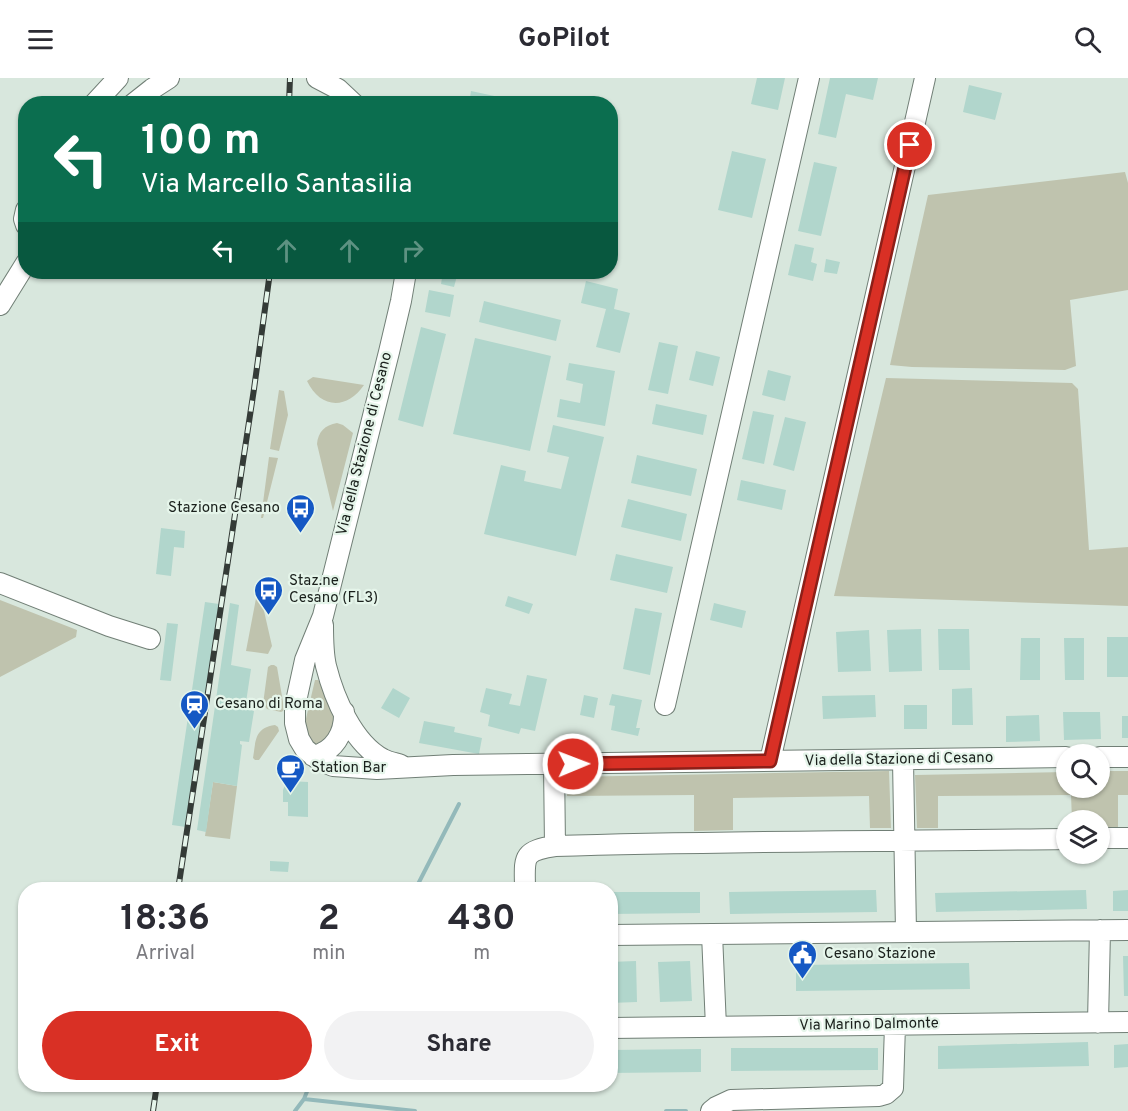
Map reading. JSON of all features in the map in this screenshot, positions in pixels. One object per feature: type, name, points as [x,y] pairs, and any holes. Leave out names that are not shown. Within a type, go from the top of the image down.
[{"type":"street","points":[[101,96],[118,78]]},
{"type":"street","points":[[144,96],[169,78]]},
{"type":"street","points":[[665,705],[809,78]]},
{"type":"street","points":[[770,761],[925,78]]},
{"type":"street","points":[[321,80],[345,96]]},
{"type":"street","points":[[0,305],[18,276]]},
{"type":"street","name":"Via della Stazione di Cesano","points":[[405,279],[386,363],[322,616],[305,660],[295,710],[299,739],[313,756],[325,763],[341,767],[377,769],[408,766],[1056,757]]},
{"type":"street","points":[[0,583],[109,626],[150,639]]},
{"type":"street","name":"Via della Stazione di Cesano","points":[[322,616],[326,665],[334,690],[357,735],[375,754],[389,762],[408,766]]},
{"type":"street","points":[[313,756],[327,752],[335,743],[343,729],[344,712]]},
{"type":"street","points":[[1110,757],[1128,756]]},
{"type":"street","points":[[903,760],[906,932]]},
{"type":"street","points":[[554,764],[555,846]]},
{"type":"street","points":[[525,882],[527,856],[539,848],[555,846],[679,842],[1056,838]]},
{"type":"street","points":[[1110,838],[1128,838]]},
{"type":"street","points":[[1098,1023],[1100,930]]},
{"type":"street","points":[[618,935],[1128,930]]},
{"type":"street","points":[[712,934],[716,1027]]},
{"type":"street","name":"Via Marino Dalmonte","points":[[618,1028],[1128,1022]]},
{"type":"street","points":[[711,1111],[731,1100],[886,1094],[892,1088],[895,1025]]},
{"type":"green space","points":[[1125,172],[1128,183],[1128,290],[1070,300],[1076,366],[1065,370],[890,365],[928,195]]},
{"type":"green space","points":[[313,377],[364,385],[349,399],[334,403],[319,397],[312,390],[307,381]]},
{"type":"green space","points":[[886,378],[1072,383],[1078,389],[1089,550],[1128,547],[1128,606],[834,596]]},
{"type":"green space","points":[[279,390],[284,391],[288,415],[279,451],[270,449]]},
{"type":"green space","points":[[337,423],[353,433],[333,511],[317,444],[323,430]]},
{"type":"green space","points":[[269,457],[278,458],[263,518],[261,518]]},
{"type":"green space","points":[[258,588],[272,646],[268,654],[246,651]]},
{"type":"green space","points":[[0,600],[77,630],[76,637],[0,677]]},
{"type":"green space","points":[[271,665],[277,667],[284,708],[281,712],[267,709],[263,704],[268,667]]},
{"type":"green space","points":[[315,680],[319,681],[338,723],[324,746],[309,743],[304,727]]},
{"type":"green space","points":[[275,725],[279,731],[259,760],[255,760],[253,758],[257,736],[263,729]]},
{"type":"green space","points":[[889,771],[891,828],[870,828],[869,796],[733,798],[733,830],[694,831],[694,795],[567,796],[567,777]]},
{"type":"green space","points":[[1110,771],[1128,771],[1128,795],[1118,795],[1118,830],[1110,830],[1110,810],[1072,810],[1071,798],[1110,798]]},
{"type":"green space","points":[[1056,772],[1056,795],[938,796],[938,828],[917,828],[915,775]]},
{"type":"green space","points":[[213,782],[237,786],[230,839],[205,836]]},
{"type":"building","points":[[757,78],[785,78],[778,110],[751,104]]},
{"type":"building","points":[[830,78],[878,78],[873,100],[846,94],[836,138],[818,134]]},
{"type":"building","points":[[969,85],[1002,93],[995,120],[963,112]]},
{"type":"building","points":[[471,91],[494,96],[470,96]]},
{"type":"building","points":[[732,151],[766,159],[752,218],[718,210]]},
{"type":"building","points":[[814,162],[837,167],[821,236],[798,231]]},
{"type":"building","points":[[795,244],[814,248],[811,262],[817,264],[813,281],[788,275]]},
{"type":"building","points":[[826,259],[840,262],[837,274],[824,272]]},
{"type":"building","points":[[442,279],[456,279],[454,287],[441,284]]},
{"type":"building","points":[[586,281],[618,289],[614,309],[630,313],[620,353],[596,347],[606,309],[581,303]]},
{"type":"building","points":[[429,290],[454,295],[450,317],[425,312]]},
{"type":"building","points":[[484,301],[561,320],[556,341],[479,322]]},
{"type":"building","points":[[421,327],[446,334],[423,427],[398,420]]},
{"type":"building","points":[[475,338],[551,356],[530,451],[453,434]]},
{"type":"building","points":[[659,342],[678,346],[668,394],[648,390]]},
{"type":"building","points":[[696,351],[720,357],[713,386],[689,380]]},
{"type":"building","points":[[569,363],[615,371],[605,426],[557,417],[560,399],[580,403],[583,384],[566,380]]},
{"type":"building","points":[[768,370],[791,376],[785,401],[762,395]]},
{"type":"building","points":[[656,404],[707,415],[703,435],[652,424]]},
{"type":"building","points":[[753,411],[774,415],[764,464],[742,459]]},
{"type":"building","points":[[785,417],[806,422],[794,471],[773,465]]},
{"type":"building","points":[[553,425],[604,437],[576,556],[484,534],[501,465],[526,471],[524,481],[561,489],[569,457],[547,452]]},
{"type":"building","points":[[637,455],[697,469],[691,496],[631,483]]},
{"type":"building","points":[[741,480],[786,490],[782,510],[737,500]]},
{"type":"building","points":[[628,499],[687,514],[681,541],[621,527]]},
{"type":"building","points":[[161,528],[185,531],[184,548],[174,547],[171,576],[156,574]]},
{"type":"building","points":[[616,554],[673,567],[667,593],[610,580]]},
{"type":"building","points":[[508,596],[533,604],[529,614],[505,606]]},
{"type":"building","points":[[205,602],[219,604],[186,827],[172,825]]},
{"type":"building","points":[[230,603],[239,605],[231,665],[251,669],[245,709],[254,711],[249,742],[240,741],[242,745],[237,786],[213,782],[206,832],[197,830]]},
{"type":"building","points":[[714,603],[746,611],[742,628],[710,620]]},
{"type":"building","points":[[635,608],[662,613],[650,675],[623,669]]},
{"type":"building","points":[[167,623],[178,624],[171,681],[160,680]]},
{"type":"building","points":[[921,629],[922,671],[889,672],[887,630]]},
{"type":"building","points":[[938,629],[969,629],[970,670],[939,670]]},
{"type":"building","points":[[869,630],[871,671],[838,672],[836,632]]},
{"type":"building","points":[[1107,637],[1128,637],[1128,677],[1107,677]]},
{"type":"building","points":[[1021,638],[1040,638],[1040,680],[1020,680]]},
{"type":"building","points":[[1064,638],[1084,638],[1084,680],[1065,680]]},
{"type":"building","points":[[527,675],[547,679],[535,731],[521,728],[519,734],[488,726],[490,715],[480,712],[486,688],[512,694],[509,704],[520,706]]},
{"type":"building","points":[[393,688],[410,698],[399,718],[381,708]]},
{"type":"building","points":[[972,688],[973,725],[952,725],[952,689]]},
{"type":"building","points":[[612,694],[642,700],[636,728],[640,728],[638,736],[611,730],[615,706],[609,705]]},
{"type":"building","points":[[584,695],[598,698],[594,718],[580,715]]},
{"type":"building","points":[[875,695],[876,717],[823,719],[822,696]]},
{"type":"building","points":[[904,705],[927,705],[927,729],[904,729]]},
{"type":"building","points":[[1063,712],[1100,712],[1101,739],[1064,740]]},
{"type":"building","points":[[1039,715],[1040,741],[1006,742],[1006,716]]},
{"type":"building","points":[[1122,716],[1128,716],[1128,738],[1122,738]]},
{"type":"building","points":[[424,721],[455,727],[454,732],[482,738],[479,754],[419,743]]},
{"type":"building","points":[[288,781],[308,782],[308,817],[288,816],[288,802],[283,802],[283,790]]},
{"type":"building","points":[[270,861],[289,862],[288,872],[270,871]]},
{"type":"building","points":[[876,890],[877,912],[730,914],[729,892]]},
{"type":"building","points":[[1086,890],[1087,909],[936,912],[935,893]]},
{"type":"building","points":[[1128,890],[1128,911],[1113,911],[1113,891]]},
{"type":"building","points":[[618,892],[700,892],[700,913],[618,914]]},
{"type":"building","points":[[1123,956],[1128,956],[1128,996],[1124,996]]},
{"type":"building","points":[[636,961],[637,1002],[618,1003],[618,962]]},
{"type":"building","points":[[690,961],[692,1001],[660,1002],[658,962]]},
{"type":"building","points":[[969,963],[970,989],[796,991],[796,965]]},
{"type":"building","points":[[1088,1042],[1089,1066],[938,1069],[938,1046]]},
{"type":"building","points":[[1128,1044],[1128,1067],[1114,1068],[1114,1045]]},
{"type":"building","points":[[731,1048],[878,1048],[878,1070],[731,1071]]},
{"type":"building","points":[[701,1049],[701,1072],[618,1073],[618,1050]]},
{"type":"waterway","points":[[419,882],[459,804]]},
{"type":"waterway","points":[[295,1111],[307,1092]]},
{"type":"waterway","points":[[304,1099],[415,1111]]},
{"type":"waterway","points":[[666,1111],[686,1111]]},
{"type":"railway","points":[[289,96],[290,78]]},
{"type":"railway","points":[[179,882],[269,279]]},
{"type":"railway","points":[[153,1111],[156,1092]]},
{"type":"place","name":"Stazione Cesano","points":[[301,534]]},
{"type":"place","name":"Staz.ne Cesano (FL3)","points":[[268,616]]},
{"type":"place","name":"Cesano di Roma","points":[[194,730]]},
{"type":"place","name":"Station Bar","points":[[290,794]]},
{"type":"place","name":"Cesano Stazione","points":[[803,980]]},
{"type":"route","points":[[573,764],[770,761],[910,145]]}]
